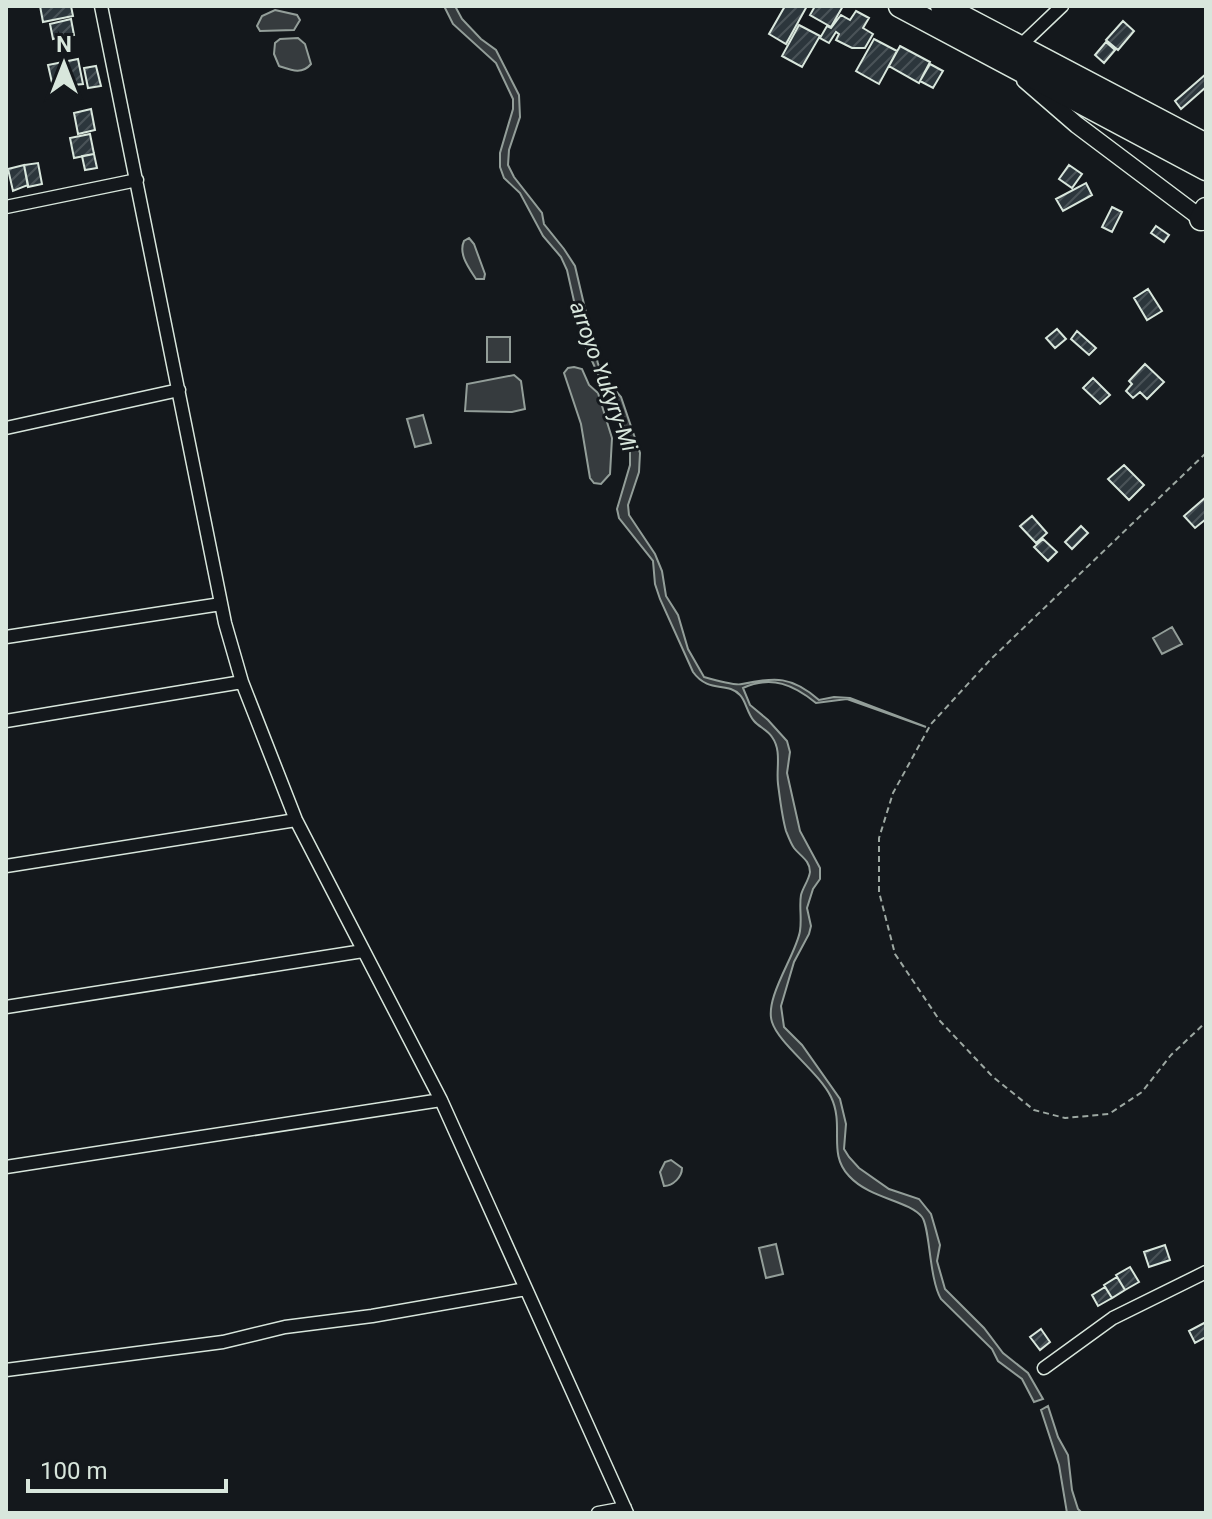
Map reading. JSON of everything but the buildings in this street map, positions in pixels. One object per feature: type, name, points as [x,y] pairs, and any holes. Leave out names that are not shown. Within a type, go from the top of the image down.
[{"type":"highway","points":[[900,6],[1013,54],[1206,145]]},
{"type":"highway","points":[[942,6],[1013,54],[1206,169]]},
{"type":"street","points":[[101,6],[221,604],[242,682],[296,820],[441,1100],[626,1511],[598,1513]]},
{"type":"street","points":[[1062,6],[1013,54],[1077,125],[1204,217]]},
{"type":"street","points":[[6,207],[137,180]]},
{"type":"street","points":[[6,428],[179,390]]},
{"type":"street","points":[[6,637],[221,604]]},
{"type":"street","points":[[6,721],[242,682]]},
{"type":"street","points":[[6,864],[296,820]]},
{"type":"street","points":[[6,1007],[363,951]]},
{"type":"street","points":[[6,1167],[441,1100]]},
{"type":"street","points":[[1044,1368],[1113,1318],[1206,1272]]},
{"type":"street","points":[[6,1370],[223,1342],[285,1327],[372,1316],[526,1289]]},
{"type":"path","points":[[1206,453],[990,660],[931,724],[893,793],[879,838],[879,892],[895,954],[932,1010],[993,1077],[1034,1110],[1065,1118],[1109,1114],[1142,1092],[1171,1055],[1206,1022]]},
{"type":"shaded area","points":[[444,6],[455,6],[462,19],[496,50],[519,95],[520,117],[509,150],[508,165],[542,213],[544,224],[575,266],[598,364],[604,377],[621,397],[640,453],[639,472],[628,505],[629,515],[655,554],[662,571],[666,596],[678,615],[688,649],[704,677],[739,684],[783,680],[800,686],[819,700],[850,698],[926,727],[847,699],[816,703],[791,687],[773,682],[743,688],[750,705],[787,741],[790,752],[787,773],[800,831],[820,868],[820,879],[807,908],[811,926],[809,934],[794,962],[781,1006],[784,1027],[802,1045],[840,1099],[846,1124],[844,1149],[849,1157],[889,1189],[919,1199],[931,1214],[940,1245],[937,1261],[945,1289],[984,1328],[1003,1353],[1028,1373],[1043,1399],[1034,1402],[1022,1379],[998,1361],[992,1349],[941,1299],[922,1217],[908,1207],[867,1190],[842,1167],[837,1149],[837,1118],[831,1097],[782,1039],[772,1022],[772,1001],[800,931],[801,895],[810,872],[786,831],[778,784],[777,748],[770,735],[752,718],[740,695],[705,683],[693,672],[660,599],[653,561],[619,518],[617,509],[630,465],[630,451],[621,415],[583,341],[567,270],[561,257],[543,236],[520,193],[504,178],[500,167],[500,153],[513,99],[496,63],[453,24]]},
{"type":"shaded area","points":[[275,10],[297,15],[300,20],[294,30],[260,31],[257,26],[262,16]]},
{"type":"shaded area","points":[[298,38],[305,44],[311,64],[300,71],[279,66],[274,54],[275,43],[280,39]]},
{"type":"shaded area","points":[[469,238],[485,274],[484,279],[476,279],[463,256],[464,241]]},
{"type":"shaded area","points":[[487,337],[510,337],[510,362],[487,362]]},
{"type":"shaded area","points":[[574,367],[582,369],[589,385],[598,393],[612,438],[610,474],[601,484],[594,483],[590,478],[581,424],[564,373]]},
{"type":"shaded area","points":[[514,375],[521,381],[525,409],[512,412],[465,411],[467,384]]},
{"type":"shaded area","points":[[423,415],[431,443],[415,447],[407,419]]},
{"type":"shaded area","points":[[1172,627],[1182,644],[1162,654],[1153,638]]},
{"type":"shaded area","points":[[671,1160],[682,1171],[674,1183],[664,1186],[660,1172],[665,1162]]},
{"type":"shaded area","points":[[776,1244],[783,1274],[766,1278],[759,1248]]},
{"type":"shaded area","points":[[1048,1406],[1058,1437],[1068,1455],[1072,1490],[1082,1513],[1067,1513],[1059,1465],[1041,1410]]},
{"type":"water label","name":"arroyo Yukyry-Mi","points":[[604,376]]}]
